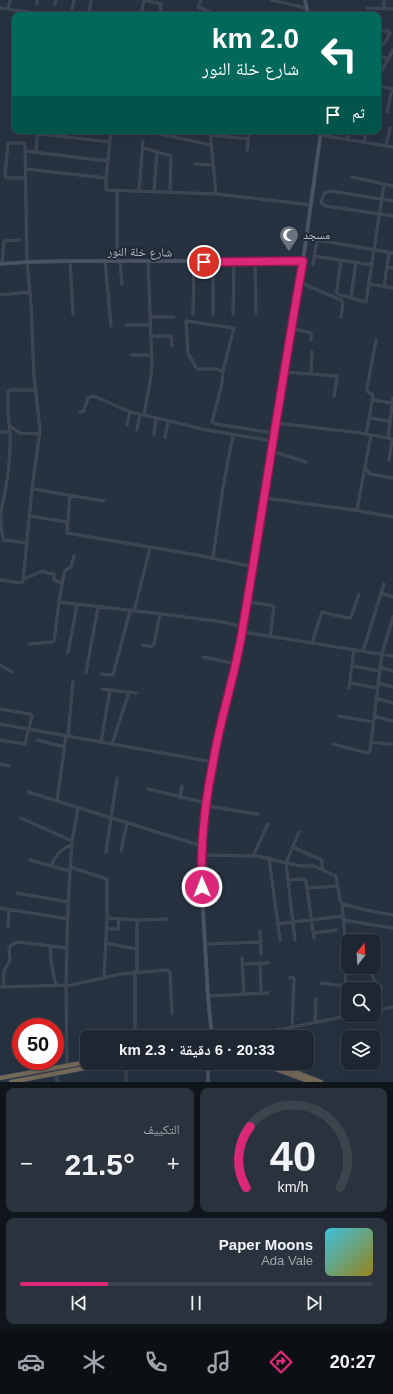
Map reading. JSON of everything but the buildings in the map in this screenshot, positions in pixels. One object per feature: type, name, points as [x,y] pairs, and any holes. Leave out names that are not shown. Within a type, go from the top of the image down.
[{"type":"highway","points":[[0,1078],[80,1063]]},
{"type":"highway","points":[[11,1082],[80,1069]]},
{"type":"highway","points":[[278,1070],[311,1082]]},
{"type":"highway","points":[[291,1070],[321,1082]]},
{"type":"main road","points":[[305,0],[308,12]]},
{"type":"main road","points":[[210,1030],[204,944],[202,882],[202,846],[207,805],[213,762],[236,664],[254,567],[272,441],[312,205],[320,135]]},
{"type":"main road","name":"شارع خلة النور","points":[[1,264],[70,261],[303,261]]},
{"type":"main road","points":[[208,1082],[209,1070]]},
{"type":"street","points":[[8,9],[10,0]]},
{"type":"street","points":[[55,4],[56,0]]},
{"type":"street","points":[[72,9],[74,0]]},
{"type":"street","points":[[89,12],[91,0]]},
{"type":"street","points":[[142,12],[144,0],[161,4],[160,12]]},
{"type":"street","points":[[201,0],[198,7],[210,12]]},
{"type":"street","points":[[271,0],[307,8]]},
{"type":"street","points":[[384,0],[384,9]]},
{"type":"street","points":[[0,8],[28,12]]},
{"type":"street","points":[[367,8],[393,9]]},
{"type":"street","points":[[381,31],[388,31],[390,34],[384,43],[381,44]]},
{"type":"street","points":[[381,72],[393,50]]},
{"type":"street","points":[[381,56],[388,59]]},
{"type":"street","points":[[381,87],[393,89],[388,112]]},
{"type":"street","points":[[386,146],[390,128]]},
{"type":"street","points":[[36,152],[37,136],[40,134],[110,142]]},
{"type":"street","points":[[111,134],[106,190],[216,194],[312,205]]},
{"type":"street","points":[[167,134],[211,145]]},
{"type":"street","points":[[247,150],[249,134]]},
{"type":"street","points":[[348,140],[349,134]]},
{"type":"street","points":[[364,142],[365,134]]},
{"type":"street","points":[[216,194],[210,135],[248,140]]},
{"type":"street","points":[[320,135],[393,147]]},
{"type":"street","points":[[139,191],[143,141]]},
{"type":"street","points":[[0,580],[21,583],[24,578],[32,489],[39,434],[27,262],[26,169],[25,151],[24,143],[8,143],[6,178],[26,178]]},
{"type":"street","points":[[143,148],[171,156],[170,192]]},
{"type":"street","points":[[25,151],[108,161]]},
{"type":"street","points":[[154,192],[157,151]]},
{"type":"street","points":[[195,164],[213,165]]},
{"type":"street","points":[[26,169],[106,178]]},
{"type":"street","points":[[352,177],[393,186]]},
{"type":"street","points":[[341,260],[336,292],[340,295],[366,302],[384,184]]},
{"type":"street","points":[[117,191],[118,261],[122,284]]},
{"type":"street","points":[[393,201],[328,191],[324,193],[321,201],[326,206],[393,216]]},
{"type":"street","points":[[306,238],[393,253]]},
{"type":"street","points":[[1,264],[4,241],[20,240]]},
{"type":"street","points":[[313,264],[317,241]]},
{"type":"street","points":[[384,287],[389,252]]},
{"type":"street","points":[[314,256],[372,264]]},
{"type":"street","points":[[70,261],[72,314]]},
{"type":"street","points":[[105,261],[111,326]]},
{"type":"street","points":[[144,415],[151,376],[148,261]]},
{"type":"street","points":[[193,314],[194,262]]},
{"type":"street","points":[[213,262],[213,314]]},
{"type":"street","points":[[233,314],[234,262]]},
{"type":"street","points":[[255,262],[256,314]]},
{"type":"street","points":[[351,298],[356,262]]},
{"type":"street","points":[[387,267],[393,268]]},
{"type":"street","points":[[299,282],[341,300],[343,303],[340,317]]},
{"type":"street","points":[[369,284],[393,288]]},
{"type":"street","points":[[0,295],[30,292]]},
{"type":"street","points":[[150,317],[174,317]]},
{"type":"street","points":[[223,371],[196,368],[188,353],[186,320],[234,328],[212,422],[216,424],[274,433]]},
{"type":"street","points":[[126,325],[150,325]]},
{"type":"street","points":[[291,328],[311,333],[312,340]]},
{"type":"street","points":[[151,336],[172,336],[172,346]]},
{"type":"street","points":[[366,434],[372,400],[372,394],[367,391],[367,388],[376,340]]},
{"type":"street","points":[[311,373],[312,352]]},
{"type":"street","points":[[130,355],[151,356]]},
{"type":"street","points":[[284,372],[337,376],[334,396]]},
{"type":"street","points":[[27,543],[4,540],[1,528],[2,506],[4,502],[11,458],[11,428],[8,413],[8,392],[10,390],[36,390]]},
{"type":"street","points":[[80,412],[84,411],[88,398],[94,396],[130,412],[156,419],[272,441]]},
{"type":"street","points":[[388,438],[393,398]]},
{"type":"street","points":[[372,400],[392,403]]},
{"type":"street","points":[[127,425],[130,412]]},
{"type":"street","points":[[137,430],[140,414]]},
{"type":"street","points":[[369,418],[390,421]]},
{"type":"street","points":[[154,434],[156,419]]},
{"type":"street","points":[[165,437],[168,422]]},
{"type":"street","points":[[276,423],[366,434],[393,439],[389,460]]},
{"type":"street","points":[[11,428],[20,433],[39,434]]},
{"type":"street","points":[[0,432],[10,432]]},
{"type":"street","points":[[213,558],[223,487],[234,435]]},
{"type":"street","points":[[357,510],[371,435]]},
{"type":"street","points":[[271,451],[306,462]]},
{"type":"street","points":[[365,468],[370,474],[393,478]]},
{"type":"street","points":[[32,489],[104,501]]},
{"type":"street","points":[[70,495],[67,533],[213,558],[254,567]]},
{"type":"street","points":[[264,497],[357,510],[393,517]]},
{"type":"street","points":[[30,516],[67,522]]},
{"type":"street","points":[[134,611],[150,548]]},
{"type":"street","points":[[29,644],[53,642],[62,583],[65,571],[72,566],[74,556]]},
{"type":"street","points":[[24,578],[28,578],[42,571],[47,574],[54,574],[54,580],[62,583]]},
{"type":"street","points":[[364,651],[384,584]]},
{"type":"street","points":[[381,593],[393,597]]},
{"type":"street","points":[[312,643],[322,612],[347,618],[351,617],[359,594]]},
{"type":"street","points":[[59,602],[223,622],[243,627]]},
{"type":"street","points":[[248,602],[274,607],[270,637]]},
{"type":"street","points":[[68,652],[78,605]]},
{"type":"street","points":[[86,673],[98,607]]},
{"type":"street","points":[[101,674],[113,675],[130,610]]},
{"type":"street","points":[[142,645],[152,647],[154,644],[160,614]]},
{"type":"street","points":[[333,744],[367,752],[370,751],[382,654],[393,617]]},
{"type":"street","points":[[242,632],[393,656]]},
{"type":"street","points":[[349,688],[354,649]]},
{"type":"street","points":[[203,657],[236,664]]},
{"type":"street","points":[[0,665],[12,672]]},
{"type":"street","points":[[352,666],[380,671]]},
{"type":"street","points":[[380,667],[393,671]]},
{"type":"street","points":[[57,801],[67,736],[73,682]]},
{"type":"street","points":[[350,683],[378,688]]},
{"type":"street","points":[[378,683],[393,687]]},
{"type":"street","points":[[102,689],[136,693]]},
{"type":"street","points":[[100,742],[110,690]]},
{"type":"street","points":[[112,744],[129,692]]},
{"type":"street","points":[[376,698],[393,703]]},
{"type":"street","points":[[0,709],[31,715],[24,744],[0,740]]},
{"type":"street","points":[[339,716],[373,722]]},
{"type":"street","points":[[374,716],[393,721]]},
{"type":"street","points":[[0,724],[213,762]]},
{"type":"street","points":[[37,740],[65,747]]},
{"type":"street","points":[[371,742],[391,744]]},
{"type":"street","points":[[0,764],[9,766]]},
{"type":"street","points":[[106,852],[117,778]]},
{"type":"street","points":[[180,798],[182,786]]},
{"type":"street","points":[[148,789],[207,805],[258,814]]},
{"type":"street","points":[[28,792],[202,846]]},
{"type":"street","points":[[68,1071],[66,985],[68,902],[71,844],[78,808]]},
{"type":"street","points":[[21,818],[72,841]]},
{"type":"street","points":[[121,851],[127,822]]},
{"type":"street","points":[[253,856],[268,824]]},
{"type":"street","points":[[295,940],[286,862],[299,832]]},
{"type":"street","points":[[51,866],[58,853],[71,844]]},
{"type":"street","points":[[292,847],[320,859],[322,861],[322,869]]},
{"type":"street","points":[[202,855],[253,856],[269,858],[300,866],[314,866],[336,876],[342,904],[346,962],[345,982]]},
{"type":"street","points":[[269,858],[280,940]]},
{"type":"street","points":[[30,860],[70,872]]},
{"type":"street","points":[[70,867],[107,880],[104,977]]},
{"type":"street","points":[[288,880],[304,879],[306,881],[314,938]]},
{"type":"street","points":[[307,888],[338,886]]},
{"type":"street","points":[[17,893],[68,902]]},
{"type":"street","points":[[342,904],[393,915]]},
{"type":"street","points":[[0,908],[68,919]]},
{"type":"street","points":[[8,927],[9,910]]},
{"type":"street","points":[[277,924],[343,916]]},
{"type":"street","points":[[107,918],[137,920],[167,919]]},
{"type":"street","points":[[106,929],[118,929],[119,919]]},
{"type":"street","points":[[135,1030],[137,920]]},
{"type":"street","points":[[343,920],[392,928]]},
{"type":"street","points":[[313,933],[336,930]]},
{"type":"street","points":[[260,931],[261,954]]},
{"type":"street","points":[[67,948],[18,942],[11,945],[9,948],[10,960],[4,971],[1,987],[66,985],[136,972],[167,970],[169,971],[172,1014]]},
{"type":"street","points":[[204,944],[261,942]]},
{"type":"street","points":[[106,943],[136,949]]},
{"type":"street","points":[[50,946],[50,961],[57,985]]},
{"type":"street","points":[[242,958],[244,994]]},
{"type":"street","points":[[242,964],[269,963]]},
{"type":"street","points":[[260,964],[261,993]]},
{"type":"street","points":[[288,978],[293,977],[294,979],[292,1026]]},
{"type":"street","points":[[321,983],[341,986]]},
{"type":"street","points":[[208,996],[268,993]]},
{"type":"street","points":[[316,999],[316,1022]]},
{"type":"street","points":[[381,1009],[393,1007]]},
{"type":"street","points":[[274,1030],[341,1017]]},
{"type":"street","points":[[126,1070],[126,1082]]},
{"type":"street","points":[[56,1074],[57,1081]]},
{"type":"place","name":"مسجد","points":[[289,252]]},
{"type":"route","points":[[202,887],[202,846],[213,762],[236,664],[253,573],[272,441],[303,261],[204,262]]}]
